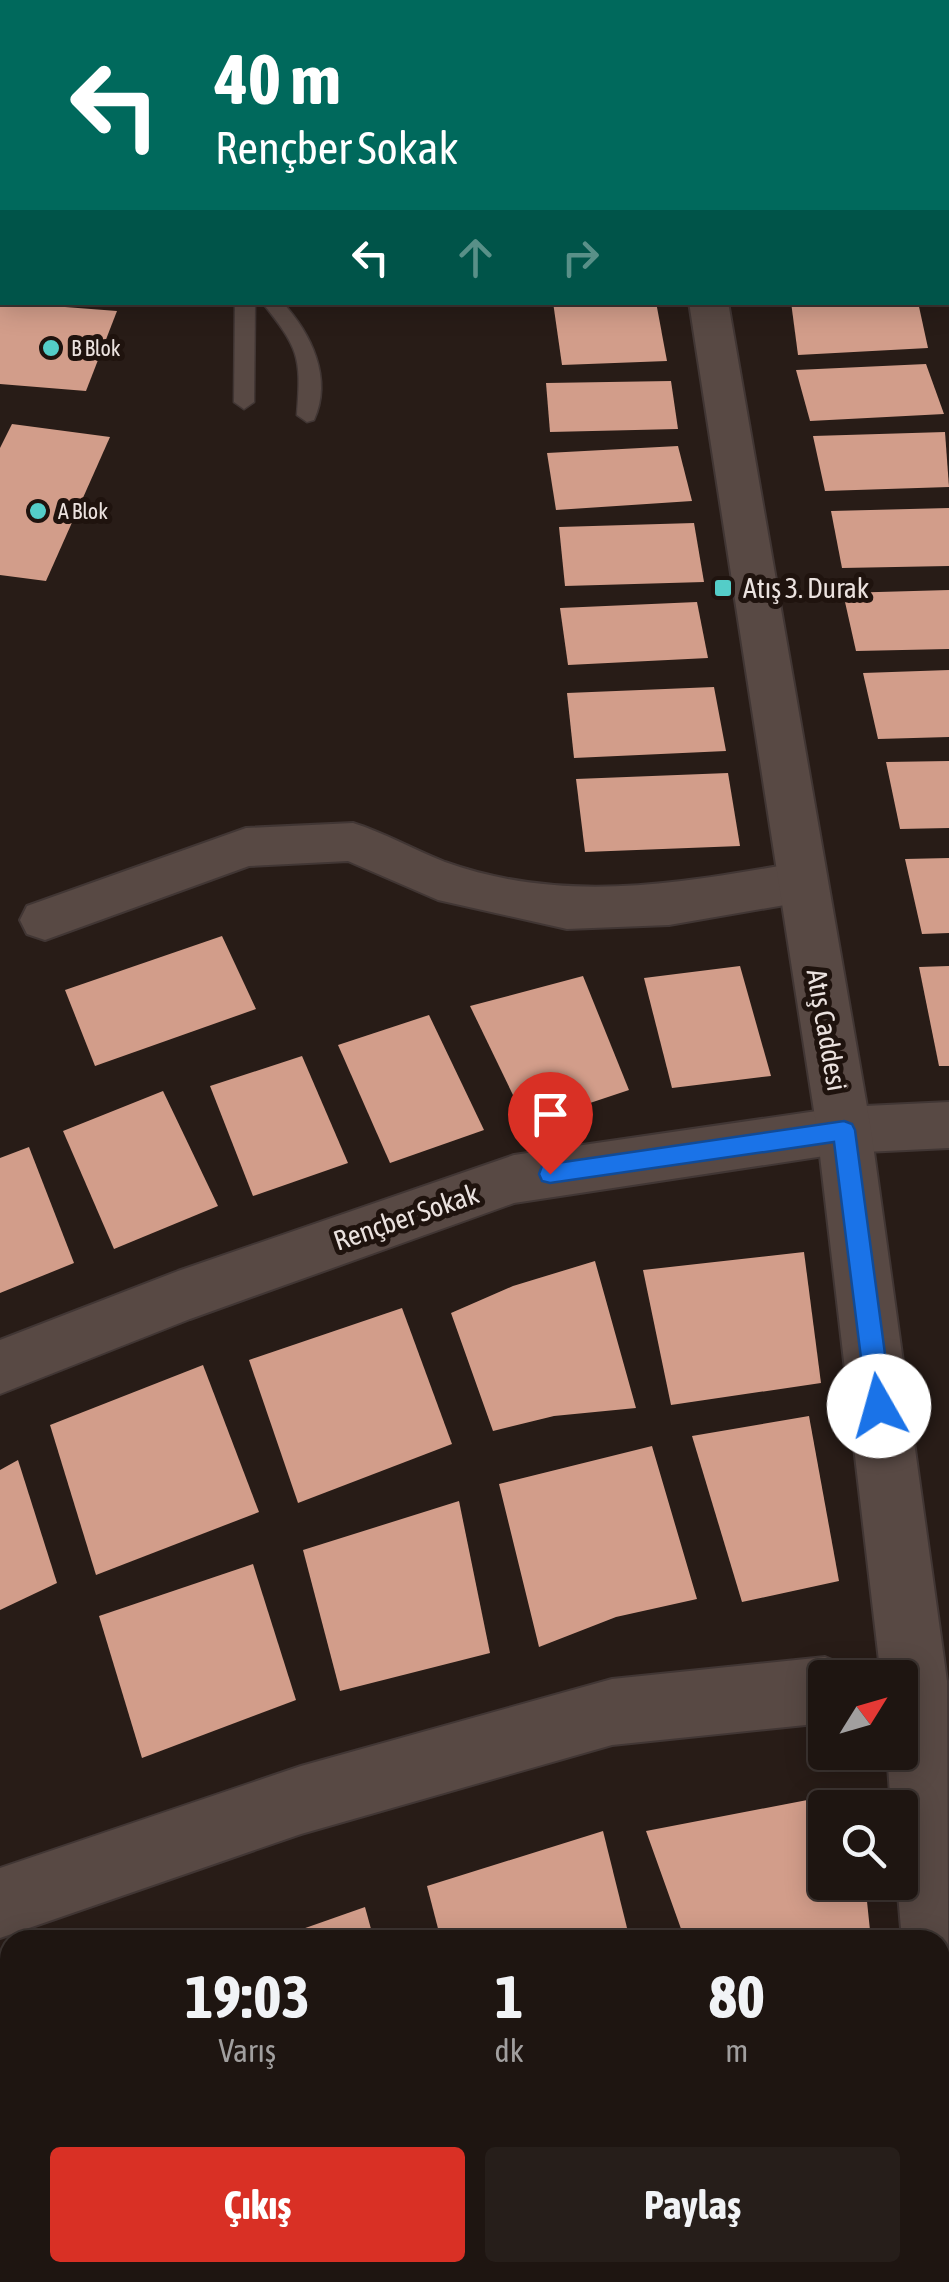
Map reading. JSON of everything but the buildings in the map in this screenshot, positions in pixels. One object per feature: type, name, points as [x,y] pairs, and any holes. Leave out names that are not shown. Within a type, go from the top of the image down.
[{"type":"street","name":"Atış Caddesi","points":[[708,305],[844,1130],[905,1660]]},
{"type":"street","points":[[44,920],[246,847],[264,846],[353,842],[438,880],[567,909],[669,904],[802,882]]},
{"type":"street","name":"Rençber Sokak","points":[[0,1367],[178,1298],[514,1179],[844,1130],[949,1125]]},
{"type":"street","points":[[0,1903],[300,1800],[612,1712],[808,1692]]},
{"type":"street","name":"Atış Caddesi","points":[[917,1770],[936,1930]]},
{"type":"lane","points":[[244,402],[245,305]]},
{"type":"lane","points":[[274,305],[295,329],[312,366],[307,415]]},
{"type":"place","name":"B Blok","points":[[51,348]]},
{"type":"place","name":"A Blok","points":[[38,511]]},
{"type":"place","name":"Atış 3. Durak","points":[[723,588]]},
{"type":"route","points":[[550,1174],[844,1130],[879,1406]]}]
